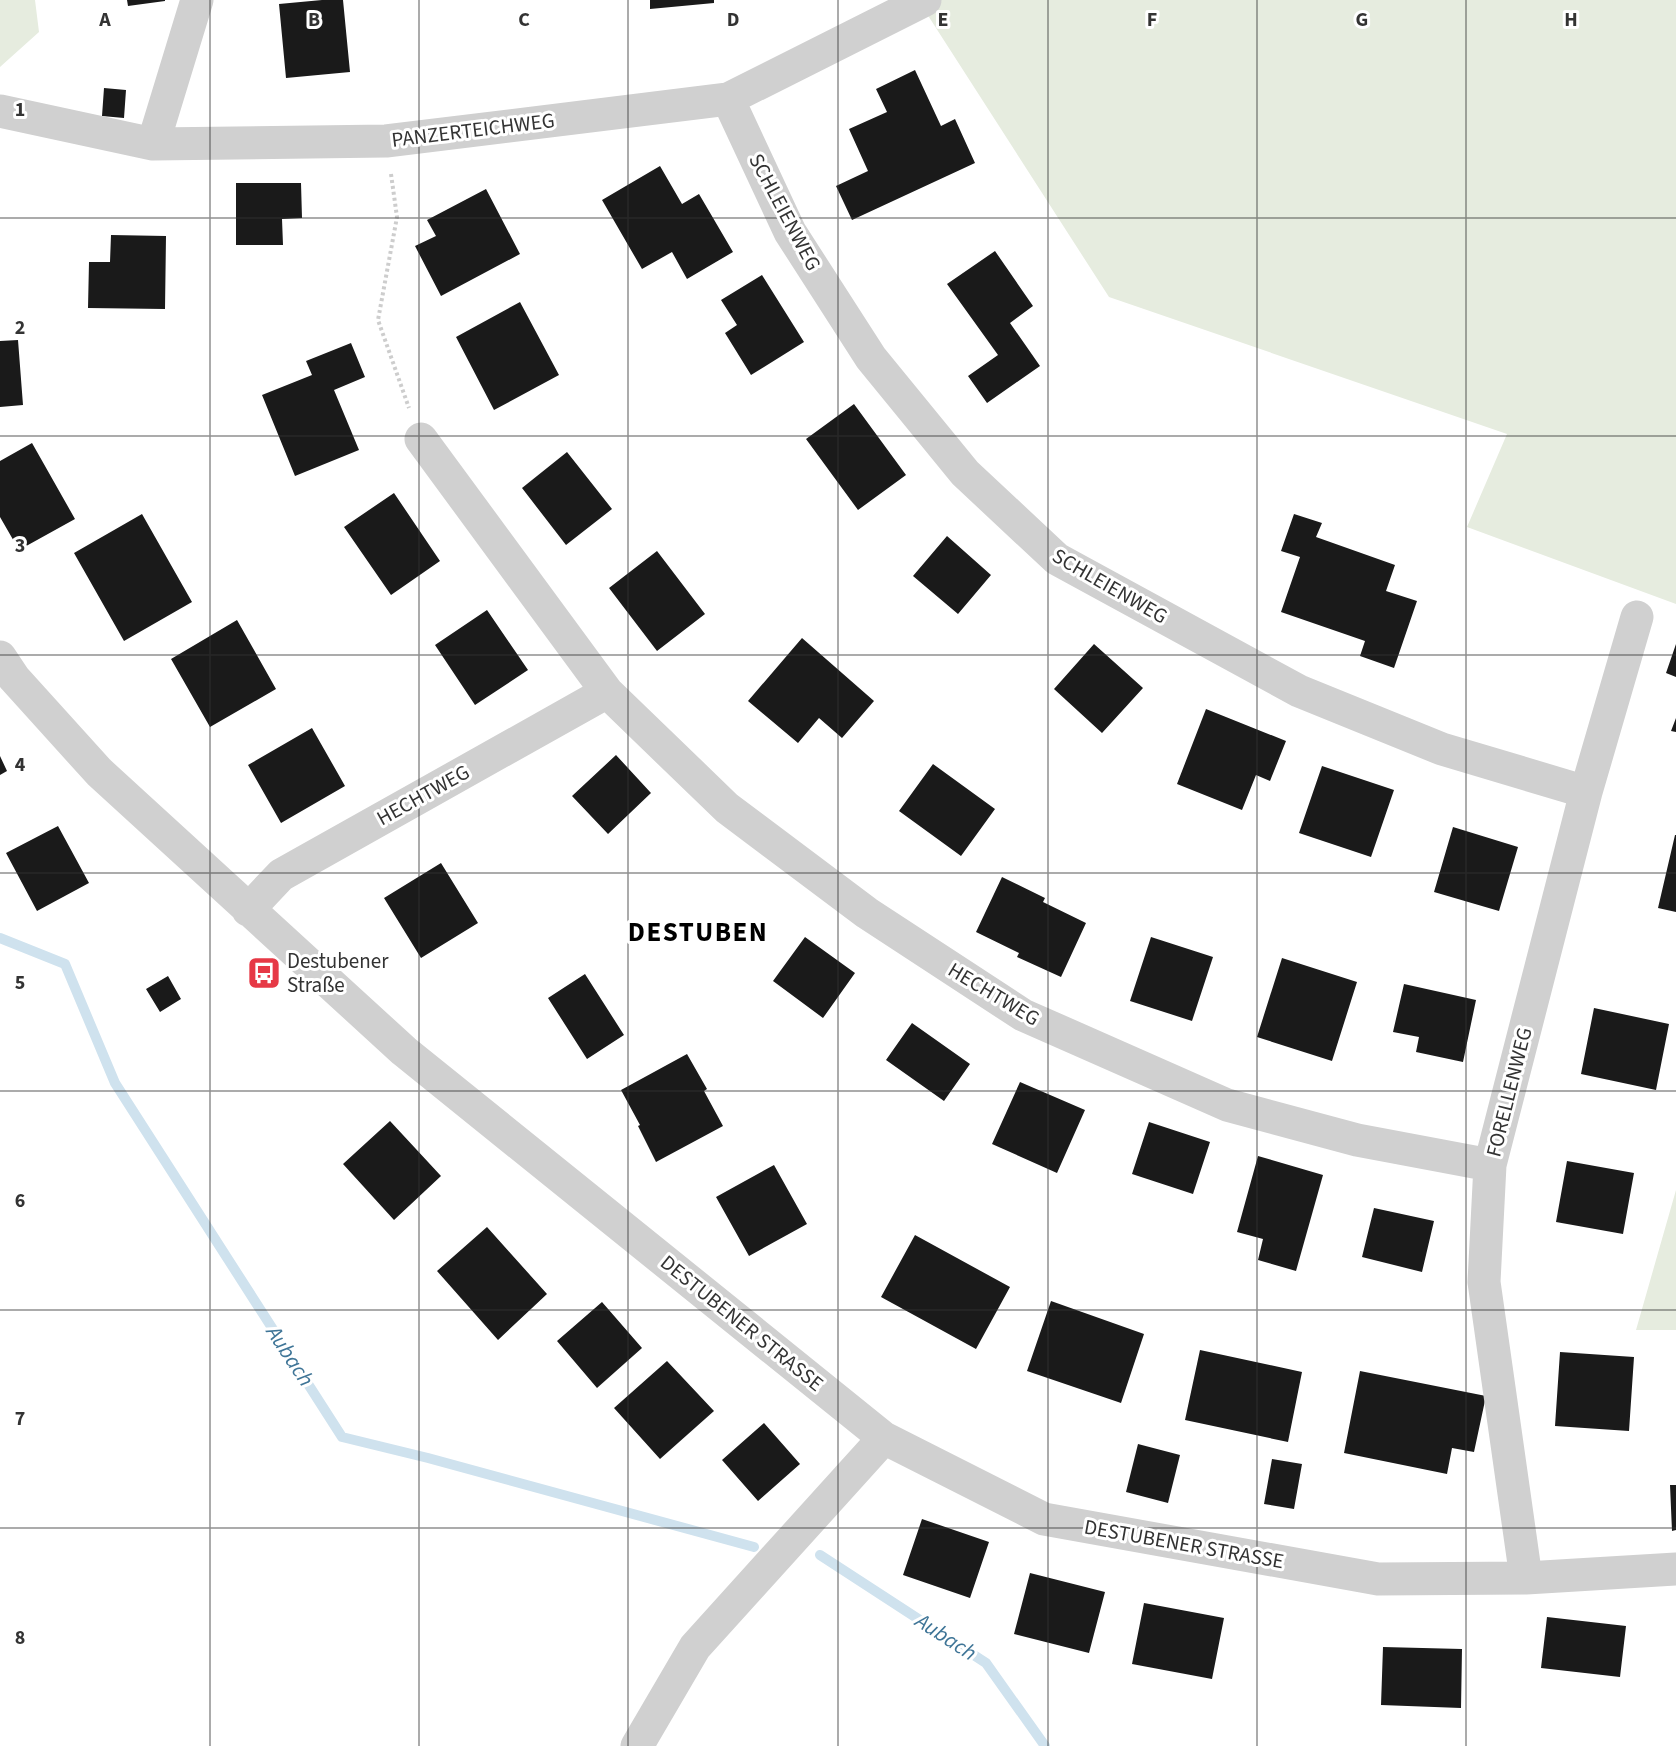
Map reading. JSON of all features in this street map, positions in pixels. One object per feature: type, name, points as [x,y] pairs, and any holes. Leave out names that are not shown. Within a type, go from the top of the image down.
[{"type":"street","points":[[153,144],[197,0]]},
{"type":"street","name":"PANZERTEICHWEG","points":[[0,111],[153,144],[386,141],[728,99],[925,0]]},
{"type":"street","name":"SCHLEIENWEG","points":[[728,99],[790,232],[871,358],[965,472],[1057,559],[1299,691],[1442,749],[1586,792]]},
{"type":"street","name":"HECHTWEG","points":[[421,439],[607,692],[727,808],[867,913],[1023,1016],[1227,1105],[1357,1140],[1490,1164]]},
{"type":"street","name":"FORELLENWEG","points":[[1526,1578],[1484,1282],[1490,1164],[1586,792],[1637,617]]},
{"type":"street","name":"DESTUBENER STRASSE","points":[[0,657],[14,678],[99,772],[404,1051],[884,1438],[1044,1519],[1378,1579],[1526,1578],[1676,1569]]},
{"type":"street","name":"HECHTWEG","points":[[248,910],[281,875],[607,692]]},
{"type":"street","points":[[637,1746],[695,1647],[884,1438]]},
{"type":"path","points":[[386,141],[397,217],[378,320],[421,439]]},
{"type":"shaded area","points":[[0,0],[35,0],[39,32],[0,67]]},
{"type":"shaded area","points":[[918,0],[1676,0],[1676,604],[1467,527],[1507,434],[1109,297]]},
{"type":"shaded area","points":[[1676,1190],[1676,1330],[1636,1330]]},
{"type":"building","points":[[127,0],[165,0],[165,1],[128,6]]},
{"type":"building","points":[[343,0],[350,72],[286,78],[279,4]]},
{"type":"building","points":[[650,0],[714,0],[714,3],[650,9]]},
{"type":"building","points":[[915,70],[941,126],[955,119],[975,163],[852,220],[836,186],[868,171],[849,129],[887,112],[876,89]]},
{"type":"building","points":[[104,88],[126,90],[124,118],[102,116]]},
{"type":"building","points":[[660,166],[682,204],[699,194],[733,252],[687,279],[672,252],[642,269],[602,200]]},
{"type":"building","points":[[236,183],[301,183],[302,218],[282,219],[283,245],[236,245]]},
{"type":"building","points":[[486,189],[520,254],[441,296],[415,246],[436,236],[427,220]]},
{"type":"building","points":[[111,235],[166,236],[165,309],[88,308],[89,262],[110,262]]},
{"type":"building","points":[[995,251],[1033,306],[1010,323],[1040,366],[987,403],[968,376],[998,355],[947,284]]},
{"type":"building","points":[[762,275],[804,342],[751,375],[725,333],[737,325],[721,300]]},
{"type":"building","points":[[520,302],[559,375],[494,410],[456,337]]},
{"type":"building","points":[[18,340],[23,405],[0,407],[0,341]]},
{"type":"building","points":[[351,343],[365,377],[334,390],[359,450],[295,476],[262,395],[312,375],[306,361]]},
{"type":"building","points":[[854,404],[906,475],[858,510],[806,439]]},
{"type":"building","points":[[32,443],[75,519],[19,550],[0,517],[0,461]]},
{"type":"building","points":[[567,452],[612,509],[566,545],[522,488]]},
{"type":"building","points":[[394,493],[440,561],[391,595],[344,527]]},
{"type":"building","points":[[142,514],[192,602],[124,641],[74,553]]},
{"type":"building","points":[[1294,514],[1322,523],[1316,537],[1395,565],[1386,591],[1417,601],[1394,668],[1360,656],[1365,641],[1281,612],[1300,557],[1281,551]]},
{"type":"building","points":[[947,536],[991,575],[958,614],[913,576]]},
{"type":"building","points":[[657,551],[705,614],[657,651],[609,588]]},
{"type":"building","points":[[487,610],[528,670],[475,705],[435,645]]},
{"type":"building","points":[[237,620],[276,689],[210,727],[171,659]]},
{"type":"building","points":[[802,638],[874,701],[842,738],[819,718],[798,743],[748,701]]},
{"type":"building","points":[[1094,644],[1143,688],[1102,733],[1054,689]]},
{"type":"building","points":[[1676,644],[1676,677],[1666,673]]},
{"type":"building","points":[[1206,709],[1286,741],[1270,781],[1256,775],[1242,810],[1177,784]]},
{"type":"building","points":[[1676,718],[1676,732],[1671,731]]},
{"type":"building","points":[[312,728],[345,786],[281,823],[248,765]]},
{"type":"building","points":[[616,755],[651,793],[608,834],[572,796]]},
{"type":"building","points":[[0,756],[7,771],[0,775]]},
{"type":"building","points":[[933,764],[995,809],[961,856],[899,811]]},
{"type":"building","points":[[1322,766],[1394,790],[1371,857],[1299,833]]},
{"type":"building","points":[[58,826],[89,883],[37,911],[6,853]]},
{"type":"building","points":[[1453,827],[1518,847],[1499,911],[1434,892]]},
{"type":"building","points":[[1676,835],[1676,912],[1658,908]]},
{"type":"building","points":[[441,863],[478,923],[421,958],[384,898]]},
{"type":"building","points":[[1002,877],[1045,898],[1043,902],[1086,923],[1061,977],[1017,957],[1019,953],[976,932]]},
{"type":"building","points":[[805,937],[855,973],[823,1018],[773,981]]},
{"type":"building","points":[[1151,937],[1213,957],[1192,1021],[1130,1001]]},
{"type":"building","points":[[1282,958],[1357,982],[1332,1061],[1257,1037]]},
{"type":"building","points":[[585,974],[624,1035],[587,1059],[548,998]]},
{"type":"building","points":[[168,976],[181,999],[160,1012],[146,989]]},
{"type":"building","points":[[1404,984],[1476,1000],[1463,1062],[1416,1052],[1419,1037],[1393,1032]]},
{"type":"building","points":[[1594,1008],[1669,1024],[1656,1090],[1581,1074]]},
{"type":"building","points":[[912,1023],[970,1064],[944,1101],[886,1060]]},
{"type":"building","points":[[687,1054],[707,1089],[704,1091],[723,1126],[656,1162],[621,1090]]},
{"type":"building","points":[[1020,1082],[1085,1110],[1057,1173],[992,1144]]},
{"type":"building","points":[[390,1121],[441,1176],[394,1220],[343,1164]]},
{"type":"building","points":[[1149,1122],[1210,1142],[1193,1194],[1132,1174]]},
{"type":"building","points":[[1258,1156],[1323,1175],[1296,1271],[1258,1260],[1263,1239],[1237,1232]]},
{"type":"building","points":[[1567,1161],[1634,1173],[1623,1234],[1556,1222]]},
{"type":"building","points":[[774,1165],[807,1224],[749,1256],[716,1197]]},
{"type":"building","points":[[1374,1208],[1434,1221],[1422,1272],[1362,1257]]},
{"type":"building","points":[[487,1227],[547,1294],[498,1340],[437,1271]]},
{"type":"building","points":[[915,1235],[1010,1287],[976,1349],[881,1297]]},
{"type":"building","points":[[1051,1301],[1144,1334],[1121,1403],[1027,1371]]},
{"type":"building","points":[[602,1302],[642,1348],[597,1388],[557,1341]]},
{"type":"building","points":[[1200,1350],[1302,1372],[1288,1442],[1185,1420]]},
{"type":"building","points":[[1560,1352],[1634,1357],[1629,1431],[1555,1426]]},
{"type":"building","points":[[667,1361],[714,1411],[660,1459],[614,1408]]},
{"type":"building","points":[[1360,1371],[1486,1396],[1474,1452],[1452,1448],[1447,1474],[1344,1453]]},
{"type":"building","points":[[764,1423],[800,1464],[758,1501],[722,1460]]},
{"type":"building","points":[[1138,1444],[1180,1455],[1168,1503],[1126,1492]]},
{"type":"building","points":[[1272,1459],[1302,1464],[1294,1509],[1264,1504]]},
{"type":"building","points":[[1670,1485],[1676,1485],[1676,1530],[1672,1531]]},
{"type":"building","points":[[922,1519],[989,1542],[970,1598],[903,1575]]},
{"type":"building","points":[[1030,1573],[1105,1592],[1089,1653],[1014,1634]]},
{"type":"building","points":[[1144,1603],[1224,1618],[1212,1679],[1132,1664]]},
{"type":"building","points":[[1547,1617],[1626,1626],[1620,1677],[1541,1668]]},
{"type":"building","points":[[1383,1647],[1462,1649],[1461,1708],[1381,1705]]},
{"type":"waterway","name":"Aubach","points":[[0,938],[65,964],[115,1083],[342,1437],[428,1458],[754,1547]]},
{"type":"waterway","name":"Aubach","points":[[820,1555],[986,1663],[1045,1746]]},
{"type":"place","name":"Destubener Straße","points":[[264,973]]},
{"type":"district","name":"DESTUBEN","points":[[698,932]]}]
